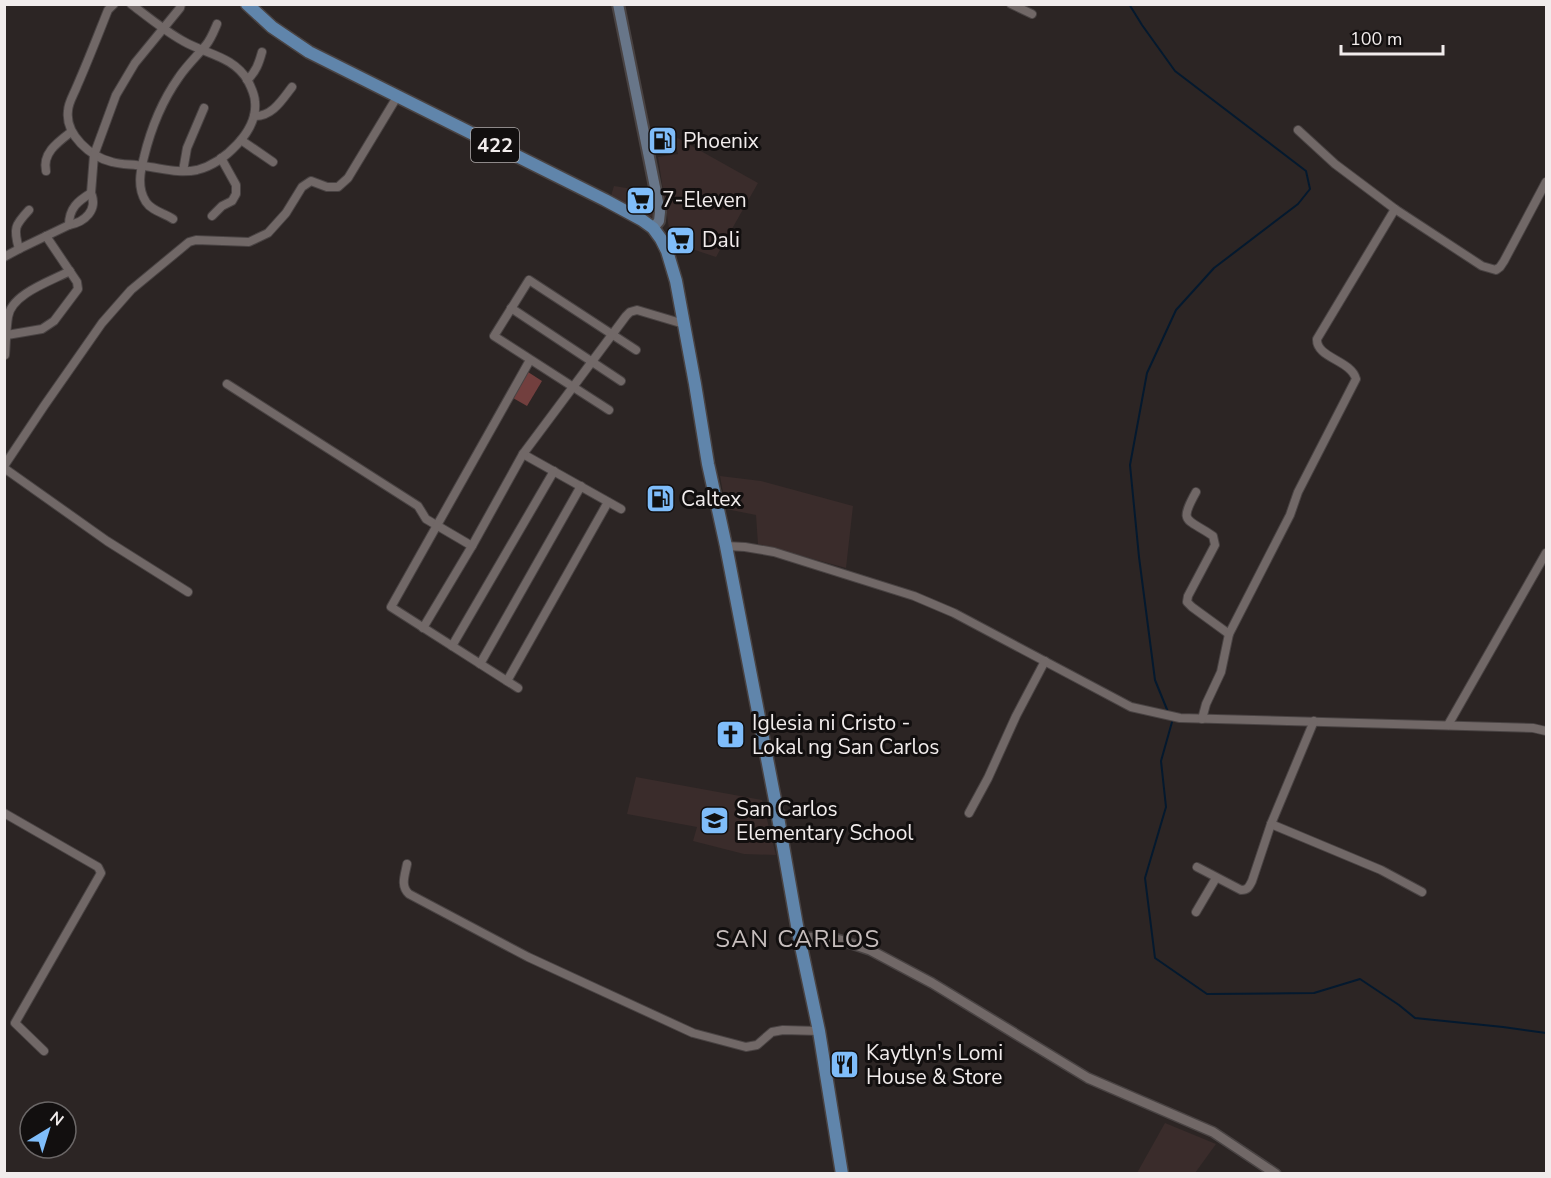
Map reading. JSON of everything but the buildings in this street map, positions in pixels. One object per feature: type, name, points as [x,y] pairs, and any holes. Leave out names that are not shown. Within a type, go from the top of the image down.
[{"type":"main road","name":"422","points":[[247,4],[272,27],[309,52],[630,213],[653,228],[667,250],[676,281],[708,464],[726,546],[799,937],[819,1031],[842,1173]]},
{"type":"main road","points":[[618,4],[660,212],[653,228]]},
{"type":"street","points":[[114,4],[108,10],[68,111],[71,132],[94,155],[110,162],[183,171],[198,170],[228,153],[250,127],[255,102],[248,80],[224,58],[182,41],[131,4]]},
{"type":"street","points":[[4,257],[69,225],[76,224],[85,219],[92,210],[94,155],[116,95],[135,63],[180,6],[190,4]]},
{"type":"street","points":[[1011,4],[1032,14]]},
{"type":"street","points":[[173,219],[153,210],[146,203],[140,181],[142,165],[150,132],[161,106],[179,77],[207,43],[217,24]]},
{"type":"street","points":[[248,80],[258,67],[262,52]]},
{"type":"street","points":[[254,116],[268,113],[280,104],[292,87]]},
{"type":"street","points":[[188,592],[106,541],[4,467],[102,323],[131,290],[189,242],[196,240],[249,242],[268,233],[286,213],[302,187],[311,181],[327,187],[339,187],[348,178],[397,97]]},
{"type":"street","points":[[183,171],[188,148],[204,108]]},
{"type":"street","points":[[1298,130],[1335,164],[1395,209],[1482,266],[1496,270],[1504,261],[1546,182]]},
{"type":"street","points":[[46,171],[47,155],[55,144],[71,132]]},
{"type":"street","points":[[241,140],[273,162]]},
{"type":"street","points":[[212,216],[222,206],[232,201],[236,194],[236,185],[221,158]]},
{"type":"street","points":[[69,225],[72,208],[91,193]]},
{"type":"street","points":[[1202,719],[1206,704],[1223,667],[1229,633],[1290,515],[1298,492],[1354,385],[1355,373],[1320,350],[1317,339],[1395,209]]},
{"type":"street","points":[[19,249],[15,234],[17,223],[29,210]]},
{"type":"street","points":[[8,335],[42,329],[54,321],[78,289],[77,282],[46,236]]},
{"type":"street","points":[[5,355],[8,316],[12,305],[20,297],[70,271]]},
{"type":"street","points":[[609,410],[494,336],[529,280],[636,350]]},
{"type":"street","points":[[511,308],[621,381]]},
{"type":"street","points":[[423,628],[523,454],[630,312],[637,310],[684,324]]},
{"type":"street","points":[[518,688],[391,607],[530,360]]},
{"type":"street","points":[[227,384],[418,506],[426,519],[472,546]]},
{"type":"street","points":[[523,454],[621,508]]},
{"type":"street","points":[[452,646],[554,471]]},
{"type":"street","points":[[480,664],[581,486]]},
{"type":"street","points":[[1196,492],[1187,508],[1187,518],[1212,536],[1215,545],[1187,602],[1229,633]]},
{"type":"street","points":[[507,681],[608,501]]},
{"type":"street","points":[[726,546],[774,552],[914,596],[954,613],[1131,707],[1180,718],[1533,728],[1546,731]]},
{"type":"street","points":[[1448,725],[1546,553]]},
{"type":"street","points":[[969,813],[1045,661]]},
{"type":"street","points":[[1197,867],[1241,890],[1249,888],[1271,824],[1314,721]]},
{"type":"street","points":[[4,813],[99,867],[101,873],[15,1023],[44,1051]]},
{"type":"street","points":[[1271,824],[1381,870],[1422,892]]},
{"type":"street","points":[[407,864],[403,886],[409,894],[528,957],[693,1033],[746,1047],[757,1045],[772,1032],[819,1031]]},
{"type":"street","points":[[1196,912],[1216,878]]},
{"type":"street","points":[[799,937],[834,938],[870,950],[932,983],[1088,1078],[1213,1132],[1276,1173]]},
{"type":"shaded area","points":[[674,136],[758,183],[716,257],[671,242],[658,157],[678,154]]},
{"type":"shaded area","points":[[614,186],[651,192],[655,219],[611,196]]},
{"type":"shaded area","points":[[528,372],[542,381],[527,406],[513,398]]},
{"type":"shaded area","points":[[720,476],[761,481],[853,506],[846,568],[758,544],[756,515],[726,509]]},
{"type":"shaded area","name":"San Carlos Elementary School","points":[[636,777],[762,800],[776,855],[744,854],[693,841],[697,827],[627,814]]},
{"type":"shaded area","points":[[1165,1123],[1216,1144],[1195,1173],[1137,1173]]},
{"type":"waterway","points":[[1129,4],[1175,71],[1306,171],[1310,189],[1298,204],[1214,268],[1176,310],[1147,373],[1130,465],[1155,680],[1168,712]]},
{"type":"waterway","points":[[1172,722],[1161,761],[1166,807],[1145,878],[1155,958],[1207,994],[1314,993],[1360,979],[1415,1018],[1546,1033]]},
{"type":"place","name":"Phoenix","points":[[662,141]]},
{"type":"place","name":"7-Eleven","points":[[641,200]]},
{"type":"place","name":"Dali","points":[[681,240]]},
{"type":"place","name":"Caltex","points":[[660,499]]},
{"type":"place","name":"Iglesia ni Cristo - Lokal ng San Carlos","points":[[731,735]]},
{"type":"place","name":"San Carlos Elementary School","points":[[715,821]]},
{"type":"place","name":"Kaytlyn's Lomi House & Store","points":[[845,1065]]},
{"type":"district","name":"SAN CARLOS","points":[[798,939]]}]
